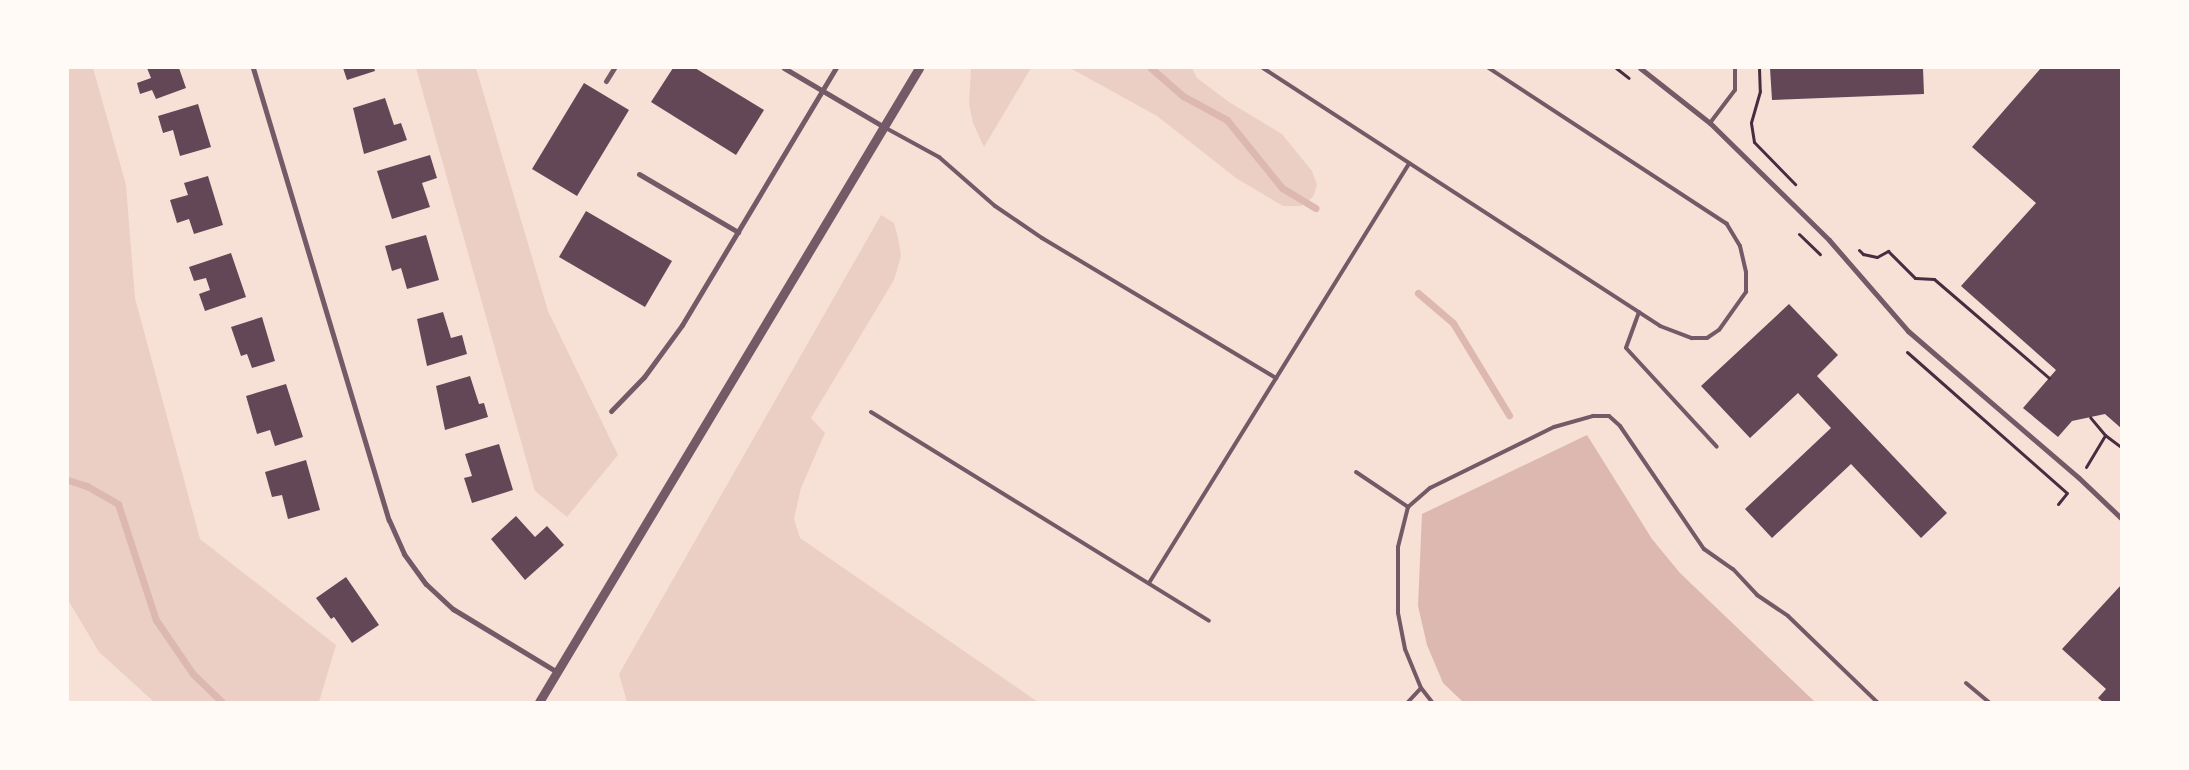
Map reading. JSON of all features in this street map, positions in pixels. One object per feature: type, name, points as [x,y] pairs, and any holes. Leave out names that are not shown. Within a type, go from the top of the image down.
[{"type":"street","points":[[253,68],[389,520],[404,554],[426,584],[452,609],[557,672]]},
{"type":"street","points":[[606,81],[614,68]]},
{"type":"street","points":[[784,68],[884,127]]},
{"type":"street","points":[[611,411],[628,395],[664,351],[836,68]]},
{"type":"street","points":[[539,702],[919,68]]},
{"type":"street","points":[[1640,68],[1710,123],[1829,240],[1908,331],[2079,478],[2122,520]]},
{"type":"street","points":[[639,174],[738,232]]},
{"type":"lane","points":[[1263,68],[1660,326],[1692,338],[1707,338],[1719,330],[1746,292],[1746,272],[1740,246],[1727,224],[1489,68]]},
{"type":"lane","points":[[1710,123],[1735,90],[1735,68]]},
{"type":"lane","points":[[884,127],[939,157],[995,206],[1042,238],[1276,378]]},
{"type":"lane","points":[[1149,583],[1409,162]]},
{"type":"lane","points":[[1638,312],[1626,348],[1717,447]]},
{"type":"lane","points":[[871,412],[1209,620]]},
{"type":"lane","points":[[1432,702],[1421,688],[1405,649],[1398,612],[1398,547],[1408,507],[1430,488],[1554,427],[1575,419],[1609,416],[1620,426],[1704,548],[1733,569],[1757,595],[1788,616],[1877,702]]},
{"type":"lane","points":[[1356,472],[1408,507]]},
{"type":"lane","points":[[1966,683],[1989,702]]},
{"type":"lane","points":[[1408,702],[1421,688]]},
{"type":"path","points":[[1759,68],[1760,90],[1751,122],[1754,142],[1802,191]]},
{"type":"path","points":[[1856,247],[1863,254],[1878,257],[1888,250],[1915,278],[1934,279],[2049,378]]},
{"type":"path","points":[[2090,418],[2105,435],[2122,448]]},
{"type":"path","points":[[2058,504],[2079,478],[2105,435]]},
{"type":"shaded area","points":[[68,68],[93,68],[126,185],[135,298],[200,539],[336,645],[319,702],[154,702],[99,652],[68,600]]},
{"type":"shaded area","points":[[416,68],[476,68],[548,311],[618,455],[567,517],[535,491]]},
{"type":"shaded area","points":[[971,68],[1031,68],[984,147],[973,123],[969,104]]},
{"type":"shaded area","points":[[1070,68],[1192,68],[1197,78],[1229,102],[1282,134],[1312,171],[1317,185],[1313,197],[1301,206],[1283,206],[1236,178],[1157,116]]},
{"type":"shaded area","points":[[881,215],[894,223],[901,256],[894,280],[811,418],[825,433],[801,488],[794,519],[800,538],[1038,702],[627,702],[619,674]]},
{"type":"shaded area","points":[[1587,435],[1652,539],[1680,573],[1815,702],[1463,702],[1443,683],[1427,645],[1418,606],[1422,514]]},
{"type":"building","points":[[147,68],[179,68],[186,88],[156,99],[152,90],[140,94],[137,83],[151,78]]},
{"type":"building","points":[[343,68],[374,68],[375,71],[347,80]]},
{"type":"building","points":[[673,68],[695,68],[764,110],[736,155],[651,102]]},
{"type":"building","points":[[1770,68],[1923,68],[1924,94],[1772,100]]},
{"type":"building","points":[[2041,68],[2122,68],[2122,429],[2105,414],[2072,421],[2058,437],[2023,408],[2056,370],[1961,286],[2036,203],[1972,147]]},
{"type":"building","points":[[584,83],[629,110],[577,196],[532,169]]},
{"type":"building","points":[[385,98],[394,125],[401,123],[407,140],[364,154],[353,108]]},
{"type":"building","points":[[198,104],[211,147],[180,156],[173,130],[163,133],[158,116]]},
{"type":"building","points":[[430,155],[437,178],[422,183],[430,207],[392,219],[377,171]]},
{"type":"building","points":[[208,176],[223,225],[194,234],[189,219],[177,223],[170,200],[188,195],[184,183]]},
{"type":"building","points":[[586,211],[672,261],[645,307],[559,257]]},
{"type":"building","points":[[426,235],[439,280],[407,289],[401,268],[392,271],[385,246]]},
{"type":"building","points":[[231,253],[246,297],[205,311],[199,294],[210,290],[206,278],[194,281],[189,267]]},
{"type":"building","points":[[1789,304],[1838,355],[1817,376],[1947,513],[1921,538],[1851,464],[1772,538],[1745,509],[1831,428],[1798,393],[1750,438],[1701,386]]},
{"type":"building","points":[[443,312],[451,338],[462,335],[467,354],[427,366],[417,319]]},
{"type":"building","points":[[262,317],[275,361],[252,368],[247,354],[241,356],[231,327]]},
{"type":"building","points":[[470,376],[479,404],[484,403],[488,417],[445,430],[436,386]]},
{"type":"building","points":[[286,384],[303,437],[275,446],[270,430],[257,434],[246,396]]},
{"type":"building","points":[[499,444],[513,490],[472,503],[464,478],[472,476],[465,454]]},
{"type":"building","points":[[306,460],[320,510],[288,519],[282,495],[272,497],[265,472]]},
{"type":"building","points":[[516,516],[535,537],[547,526],[564,545],[525,580],[491,539]]},
{"type":"building","points":[[346,577],[379,625],[352,643],[334,617],[331,619],[316,598]]},
{"type":"building","points":[[2122,584],[2122,702],[2103,702],[2098,698],[2106,689],[2062,649]]},
{"type":"waterway","points":[[1151,68],[1183,96],[1227,120],[1282,188],[1315,208]]},
{"type":"waterway","points":[[1418,293],[1453,323],[1509,415]]},
{"type":"waterway","points":[[68,480],[87,486],[118,504],[156,620],[193,674],[222,702]]}]
